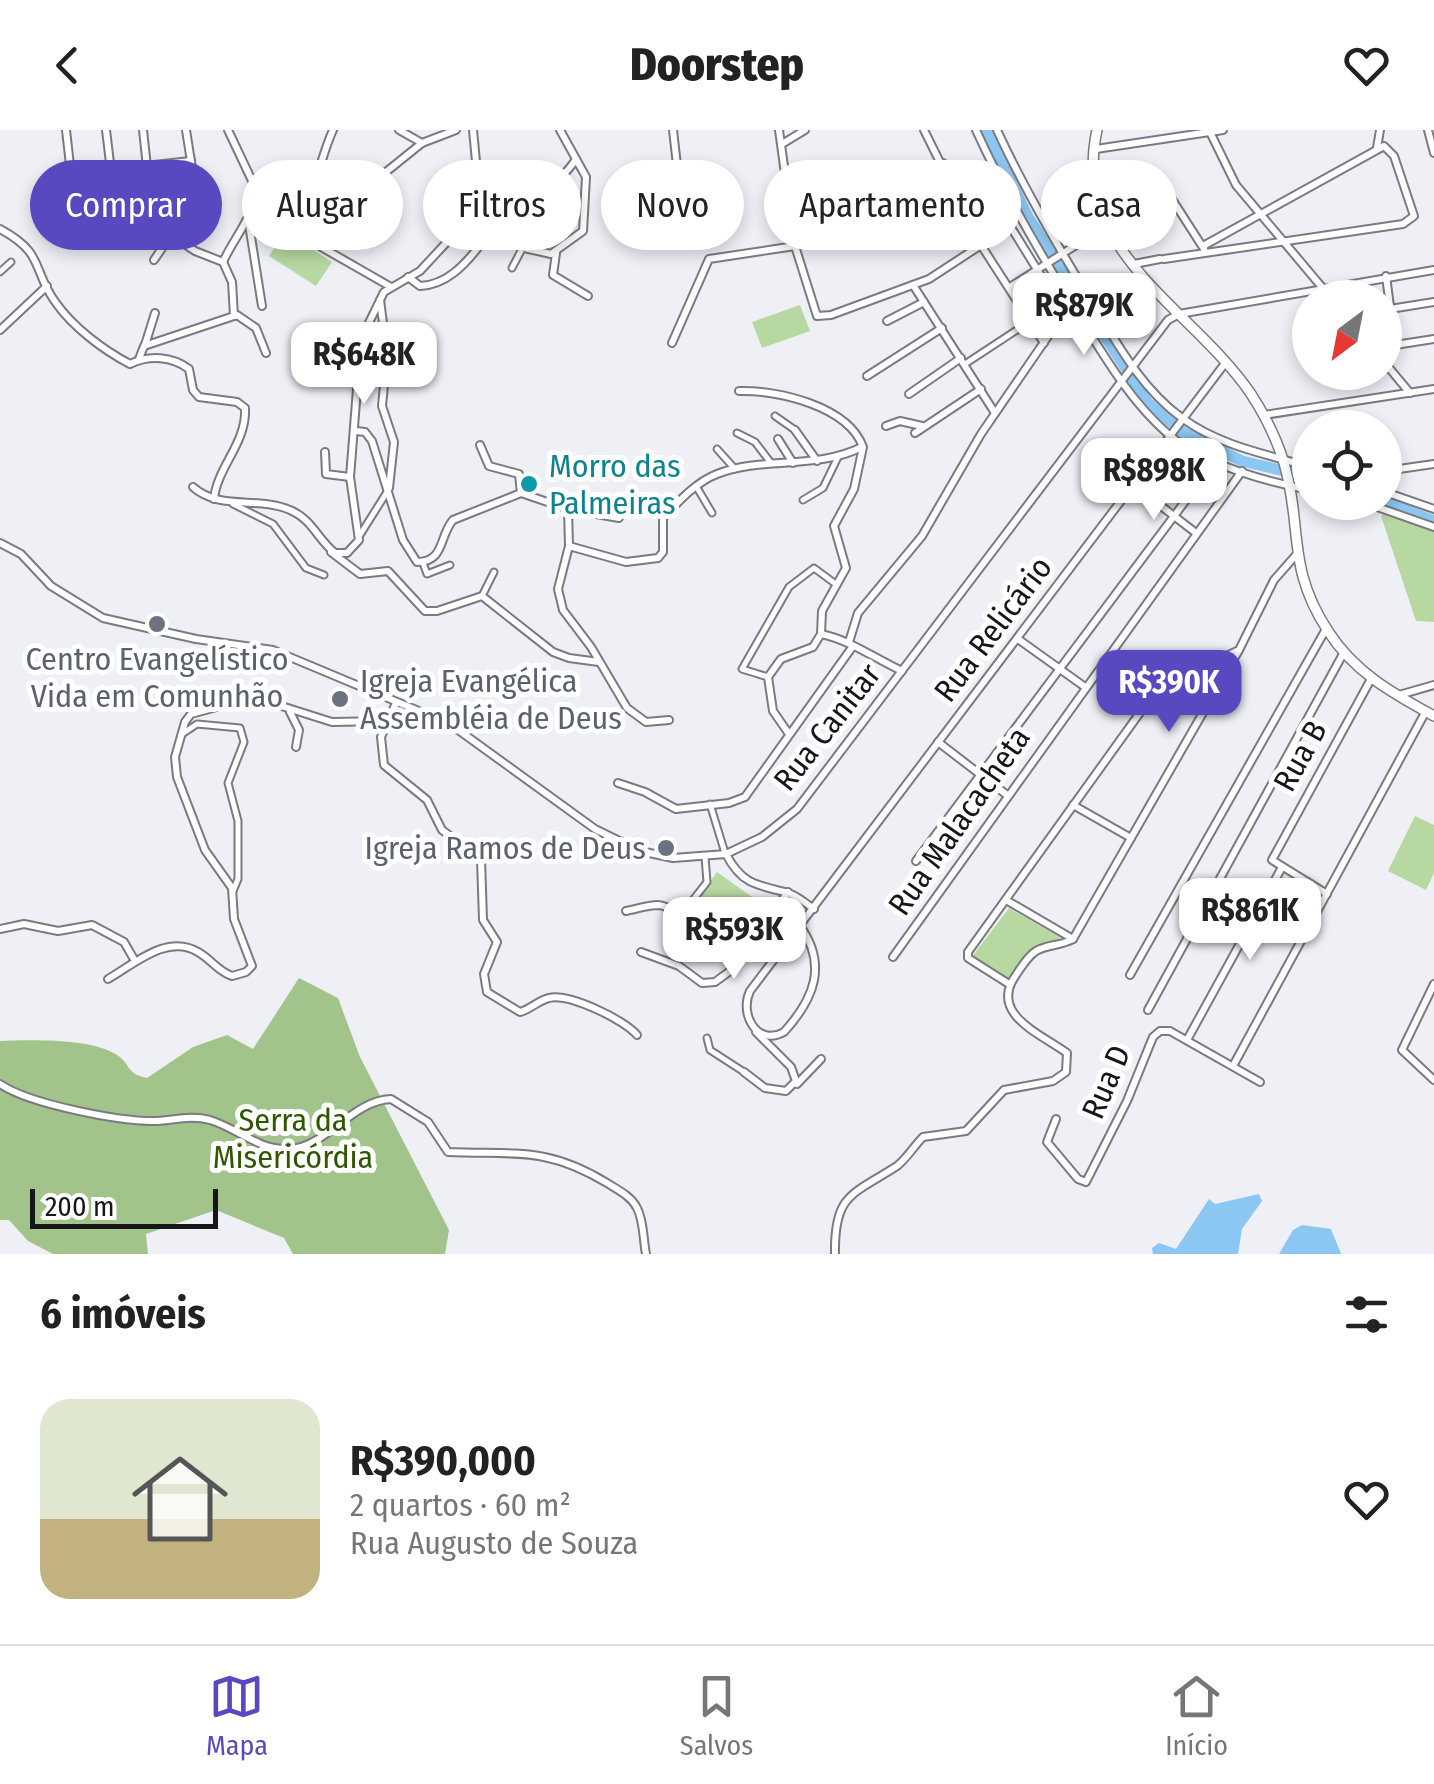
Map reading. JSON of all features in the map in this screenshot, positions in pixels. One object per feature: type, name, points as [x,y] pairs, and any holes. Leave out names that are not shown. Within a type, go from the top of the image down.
[{"type":"main road","points":[[1094,160],[1097,130]]},
{"type":"main road","points":[[1122,250],[1226,362],[1263,415],[1284,462],[1296,556],[1308,597],[1326,628],[1344,654],[1371,680],[1430,713]]},
{"type":"street","points":[[66,130],[69,160]]},
{"type":"street","points":[[106,130],[110,160]]},
{"type":"street","points":[[143,130],[146,160]]},
{"type":"street","points":[[186,130],[191,160]]},
{"type":"street","points":[[228,130],[242,161]]},
{"type":"street","points":[[322,160],[334,130]]},
{"type":"street","points":[[399,130],[422,143]]},
{"type":"street","points":[[401,160],[422,143],[456,130]]},
{"type":"street","points":[[359,538],[350,476],[359,352],[368,319],[391,287],[442,250],[467,211],[477,172],[473,130]]},
{"type":"street","points":[[531,250],[545,255],[556,252],[581,236],[584,226],[588,186],[560,130]]},
{"type":"street","points":[[673,130],[676,160]]},
{"type":"street","points":[[780,130],[784,160]]},
{"type":"street","points":[[782,144],[805,130]]},
{"type":"street","points":[[924,130],[941,160]]},
{"type":"street","points":[[976,130],[1044,264],[1122,379],[1171,434],[1242,471],[1292,484]]},
{"type":"street","points":[[997,130],[1060,254],[1130,367],[1181,421],[1224,441],[1292,464]]},
{"type":"street","points":[[1094,149],[1223,130]]},
{"type":"street","points":[[1377,148],[1380,130]]},
{"type":"street","points":[[1209,131],[1228,174],[1317,280]]},
{"type":"street","points":[[1430,132],[1434,152]]},
{"type":"street","points":[[1132,264],[1412,221],[1413,212],[1390,149],[1377,148],[1205,250]]},
{"type":"street","points":[[1177,207],[1205,250]]},
{"type":"street","points":[[223,262],[242,227]]},
{"type":"street","points":[[0,229],[33,253],[58,306],[125,362],[140,359],[181,364],[189,369],[196,394],[237,402],[245,408],[240,441],[218,482],[214,500]]},
{"type":"street","points":[[154,260],[168,233],[195,252],[223,262],[232,282],[234,316]]},
{"type":"street","points":[[1021,235],[1044,264],[1064,308],[1092,337]]},
{"type":"street","points":[[253,250],[262,306]]},
{"type":"street","points":[[326,250],[391,287]]},
{"type":"street","points":[[408,277],[420,286],[434,285],[463,266],[476,250]]},
{"type":"street","points":[[512,268],[521,250]]},
{"type":"street","points":[[699,261],[769,250]]},
{"type":"street","points":[[797,250],[813,310],[820,317],[913,286],[973,250]]},
{"type":"street","points":[[984,250],[1044,343]]},
{"type":"street","points":[[1010,287],[1067,250]]},
{"type":"street","points":[[556,252],[553,275],[588,296]]},
{"type":"street","points":[[672,343],[709,259]]},
{"type":"street","points":[[0,272],[11,262]]},
{"type":"street","points":[[1373,280],[1434,270]]},
{"type":"street","points":[[1386,276],[1386,280]]},
{"type":"street","points":[[0,330],[46,286]]},
{"type":"street","points":[[913,286],[995,413]]},
{"type":"street","points":[[380,298],[387,354],[382,406],[394,442],[388,478],[392,510]]},
{"type":"street","points":[[1180,314],[1292,299]]},
{"type":"street","points":[[887,321],[924,302]]},
{"type":"street","points":[[1402,307],[1434,302]]},
{"type":"street","points":[[618,783],[650,794],[672,809],[738,802],[746,797],[851,644],[858,613],[922,536],[995,413],[1064,308]]},
{"type":"street","points":[[140,359],[155,313]]},
{"type":"street","name":"Rua Canitar","points":[[0,544],[22,554],[44,582],[103,618],[273,650],[450,724],[475,738],[524,780],[606,836],[651,854],[726,854],[762,838],[786,820],[1130,367],[1163,325],[1180,314]]},
{"type":"street","points":[[144,346],[234,316],[251,322],[266,353]]},
{"type":"street","points":[[909,394],[1030,321]]},
{"type":"street","points":[[866,376],[942,328]]},
{"type":"street","points":[[1402,344],[1434,339]]},
{"type":"street","name":"Rua Relicário","points":[[753,1027],[746,998],[1226,362]]},
{"type":"street","points":[[1402,383],[1410,393]]},
{"type":"street","points":[[915,433],[981,389]]},
{"type":"street","points":[[1263,415],[1434,389]]},
{"type":"street","points":[[739,391],[778,392],[805,402],[845,423],[863,446],[854,489],[834,526],[846,568],[822,611],[821,634],[809,651],[780,659],[768,677],[772,711],[788,734]]},
{"type":"street","points":[[776,416],[794,430],[817,461]]},
{"type":"street","points":[[886,426],[900,421],[923,427]]},
{"type":"street","points":[[356,431],[365,432],[372,442],[392,510],[409,554],[417,562],[424,563],[440,551],[446,529],[454,520],[522,493],[568,509],[619,518]]},
{"type":"street","points":[[737,434],[755,442],[773,466]]},
{"type":"street","points":[[778,439],[793,463]]},
{"type":"street","points":[[480,444],[488,466],[519,474],[522,493]]},
{"type":"street","points":[[570,546],[624,562],[658,558],[666,514],[696,486],[735,469],[817,461],[863,446]]},
{"type":"street","points":[[717,449],[735,469]]},
{"type":"street","points":[[326,452],[326,475],[350,476]]},
{"type":"street","points":[[804,500],[823,488],[838,457]]},
{"type":"street","points":[[916,860],[1216,460]]},
{"type":"street","points":[[1402,469],[1434,464]]},
{"type":"street","name":"Rua Malacacheta","points":[[893,957],[1242,471]]},
{"type":"street","points":[[1134,485],[1196,533]]},
{"type":"street","points":[[696,486],[712,513]]},
{"type":"street","points":[[193,487],[214,500],[263,502],[296,512],[310,523],[330,551],[360,574],[388,572],[425,612],[482,596],[494,572]]},
{"type":"street","points":[[330,551],[348,552],[386,492]]},
{"type":"street","points":[[1402,498],[1434,509]]},
{"type":"street","points":[[230,502],[273,524],[306,568],[324,575]]},
{"type":"street","points":[[568,509],[570,546],[558,580],[559,601],[631,712],[646,722],[669,720]]},
{"type":"street","points":[[1402,516],[1434,527]]},
{"type":"street","points":[[834,1254],[840,1208],[859,1187],[898,1165],[923,1136],[966,1132],[1004,1090],[1053,1081],[1066,1072],[1067,1053],[1012,1012],[1009,984],[1034,953],[1073,939],[1239,650],[1274,580],[1296,556]]},
{"type":"street","points":[[424,563],[427,574],[450,565]]},
{"type":"street","points":[[768,677],[742,670],[790,587],[814,568],[837,585]]},
{"type":"street","points":[[482,596],[553,652],[600,662]]},
{"type":"street","points":[[1130,976],[1326,628]]},
{"type":"street","points":[[821,634],[851,644],[902,671]]},
{"type":"street","points":[[1018,639],[1085,687]]},
{"type":"street","points":[[1009,984],[975,965],[968,952],[1159,692],[1239,650]]},
{"type":"street","points":[[1148,1010],[1344,654]]},
{"type":"street","name":"Rua B","points":[[1282,869],[1273,864],[1272,858],[1371,680]]},
{"type":"street","points":[[1398,696],[1434,684]]},
{"type":"street","points":[[233,892],[210,859],[184,800],[174,762],[181,734],[194,712],[257,698],[290,712],[332,722],[387,721]]},
{"type":"street","points":[[396,703],[380,749],[386,769],[427,800],[442,830],[481,859],[483,920],[497,942],[484,974],[488,992],[520,1012],[548,998],[568,999],[622,1022],[638,1035]]},
{"type":"street","points":[[290,712],[299,730],[296,746]]},
{"type":"street","points":[[1232,1066],[1430,713]]},
{"type":"street","points":[[108,979],[158,950],[189,949],[228,974],[248,971],[252,960],[234,918],[238,821],[228,783],[244,742],[240,728],[197,724],[181,734]]},
{"type":"street","points":[[938,742],[1007,794]]},
{"type":"street","points":[[710,804],[726,854],[745,882],[788,892],[814,909]]},
{"type":"street","points":[[1074,805],[1131,838]]},
{"type":"street","points":[[674,910],[690,905],[706,882],[705,857]]},
{"type":"street","points":[[1260,1082],[1187,1040],[1282,869],[1327,894]]},
{"type":"street","points":[[642,952],[679,966],[704,984],[726,975],[788,892]]},
{"type":"street","points":[[1006,900],[1073,939]]},
{"type":"street","points":[[626,911],[657,905],[674,910],[702,938],[726,951],[742,954]]},
{"type":"street","points":[[0,929],[24,924],[58,931],[80,924],[92,925],[124,942],[136,961]]},
{"type":"street","points":[[753,1027],[766,1035],[780,1034],[814,991],[814,956],[800,926]]},
{"type":"street","points":[[1434,984],[1402,1050],[1434,1080]]},
{"type":"street","points":[[753,1027],[791,1067],[796,1077],[792,1088]]},
{"type":"street","name":"Rua D","points":[[1056,1119],[1047,1142],[1078,1179],[1086,1182],[1128,1102],[1153,1037],[1165,1030],[1187,1040]]},
{"type":"street","points":[[707,1038],[710,1050],[774,1092],[792,1088],[821,1059]]},
{"type":"street","points":[[0,1084],[38,1101],[126,1118],[198,1118],[280,1148],[308,1144],[362,1107],[391,1099],[428,1122],[448,1152],[504,1150],[562,1160],[626,1194],[636,1204],[641,1218],[646,1254]]},
{"type":"green space","points":[[273,250],[314,250],[332,262],[316,286],[269,256]]},
{"type":"green space","points":[[800,305],[810,331],[762,348],[752,322]]},
{"type":"green space","points":[[1382,520],[1402,520],[1434,531],[1434,622],[1416,621]]},
{"type":"green space","points":[[1415,816],[1434,825],[1434,873],[1426,890],[1388,871]]},
{"type":"green space","points":[[717,872],[769,909],[743,944],[692,907]]},
{"type":"green space","points":[[1009,908],[1061,938],[1033,950],[1006,980],[971,958]]},
{"type":"green space","name":"Serra da Misericórdia","points":[[299,978],[338,998],[360,1057],[449,1230],[445,1254],[293,1254],[284,1238],[216,1210],[146,1234],[148,1254],[53,1254],[28,1241],[9,1220],[0,1220],[0,1041],[60,1041],[106,1049],[147,1078],[193,1047],[227,1035],[253,1049]]},
{"type":"water","points":[[1259,1194],[1262,1201],[1242,1229],[1238,1254],[1153,1254],[1152,1248],[1159,1243],[1176,1249],[1209,1199],[1215,1204]]},
{"type":"water","points":[[1302,1225],[1331,1229],[1341,1254],[1279,1254],[1293,1230]]},
{"type":"waterway","points":[[986,130],[1028,217],[1148,403],[1183,432],[1242,461],[1292,473]]},
{"type":"waterway","points":[[1402,509],[1434,521]]},
{"type":"place","name":"Morro das Palmeiras","points":[[529,484]]},
{"type":"place","name":"Centro Evangelístico Vida em Comunhão","points":[[157,624]]},
{"type":"place","name":"Igreja Evangélica Assembléia de Deus","points":[[340,699]]},
{"type":"place","name":"Igreja Ramos de Deus","points":[[666,848]]}]
